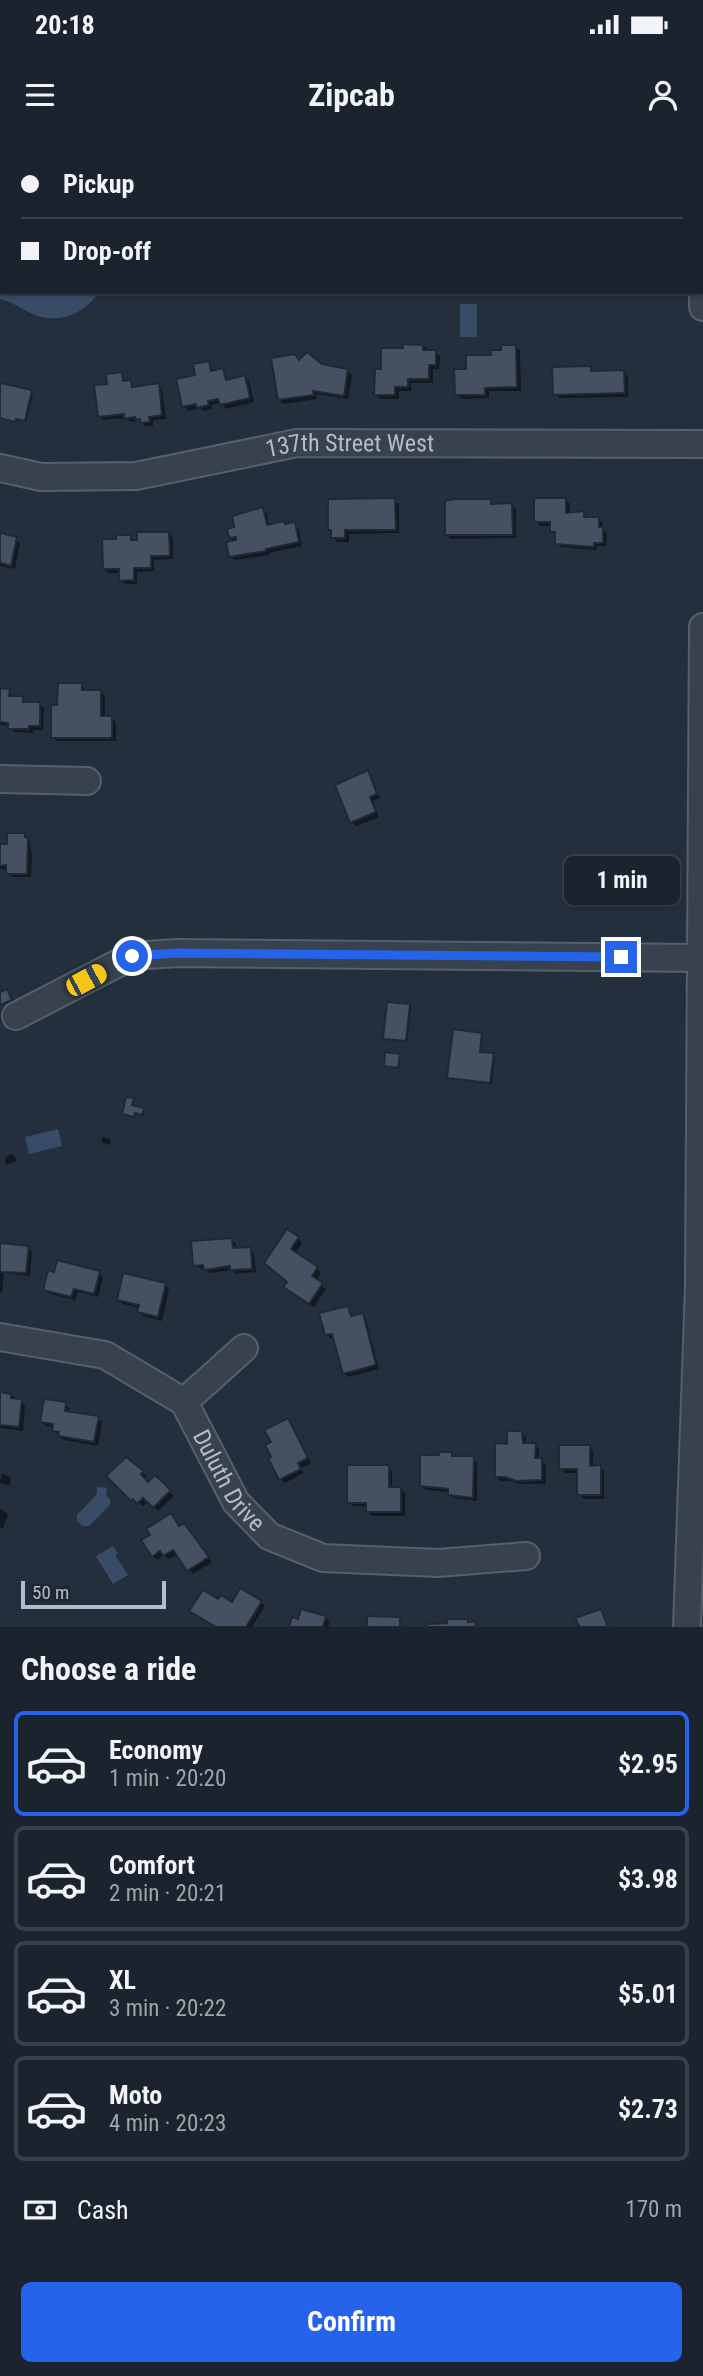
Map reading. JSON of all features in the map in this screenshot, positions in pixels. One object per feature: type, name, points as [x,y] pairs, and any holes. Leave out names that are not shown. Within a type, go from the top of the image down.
[{"type":"street","name":"137th Street West","points":[[0,468],[41,477],[136,475],[297,443],[703,444]]},
{"type":"street","points":[[687,1627],[699,1286],[703,627]]},
{"type":"street","points":[[0,779],[87,781]]},
{"type":"street","points":[[16,1016],[132,956],[702,941]]},
{"type":"street","points":[[699,1286],[703,1441]]},
{"type":"street","name":"Duluth Drive","points":[[0,1337],[105,1354],[184,1402],[236,1502],[268,1536],[323,1558],[438,1563],[526,1556]]},
{"type":"street","points":[[184,1402],[244,1348]]},
{"type":"water","points":[[0,294],[97,294],[81,310],[59,318],[41,317],[0,299]]},
{"type":"water","points":[[460,304],[477,304],[477,337],[460,337]]},
{"type":"water","points":[[58,1129],[62,1146],[29,1154],[25,1137]]},
{"type":"water","points":[[97,1487],[107,1488],[106,1496],[110,1499],[110,1505],[89,1526],[82,1526],[77,1515],[97,1494]]},
{"type":"water","points":[[113,1546],[118,1553],[115,1555],[128,1575],[113,1584],[96,1556]]},
{"type":"building","points":[[403,344],[423,345],[423,350],[436,350],[436,365],[429,365],[429,379],[408,379],[408,387],[395,387],[395,395],[374,395],[375,369],[381,369],[381,348],[403,348]]},
{"type":"building","points":[[501,345],[516,345],[517,387],[485,388],[485,395],[455,395],[454,369],[466,369],[466,355],[491,355],[491,350],[501,350]]},
{"type":"building","points":[[307,352],[322,364],[348,369],[344,396],[313,391],[314,395],[278,400],[271,358],[295,354],[299,360]]},
{"type":"building","points":[[209,361],[211,371],[223,368],[226,380],[245,375],[250,398],[220,405],[218,399],[208,401],[209,405],[197,408],[196,404],[182,407],[176,379],[195,375],[193,364]]},
{"type":"building","points":[[591,366],[591,371],[624,370],[625,393],[553,395],[552,367]]},
{"type":"building","points":[[122,372],[123,381],[131,380],[132,387],[159,383],[162,415],[149,417],[150,422],[140,423],[140,419],[136,420],[135,417],[124,419],[124,414],[98,417],[94,385],[107,384],[106,374]]},
{"type":"building","points":[[0,383],[32,390],[25,421],[16,419],[15,422],[0,418]]},
{"type":"building","points":[[395,498],[396,530],[345,530],[345,538],[331,538],[331,530],[328,530],[328,499]]},
{"type":"building","points":[[534,498],[566,498],[566,513],[584,511],[584,517],[599,517],[599,527],[603,527],[603,543],[594,543],[594,547],[555,544],[555,532],[550,532],[550,522],[534,522]]},
{"type":"building","points":[[491,499],[491,504],[512,503],[513,535],[445,535],[445,501]]},
{"type":"building","points":[[263,507],[267,525],[284,521],[285,524],[295,522],[299,542],[229,557],[226,542],[236,540],[236,537],[229,538],[227,529],[234,527],[232,516]]},
{"type":"building","points":[[137,532],[169,532],[170,556],[151,556],[151,568],[134,568],[134,580],[119,581],[119,569],[103,569],[102,539],[131,535],[131,540],[137,540]]},
{"type":"building","points":[[0,533],[17,537],[11,566],[0,563]]},
{"type":"building","points":[[58,683],[82,683],[82,690],[101,690],[101,716],[112,716],[112,738],[51,738],[51,705],[57,705]]},
{"type":"building","points":[[0,688],[10,689],[9,696],[23,696],[23,702],[40,702],[40,726],[8,729],[8,723],[0,722]]},
{"type":"building","points":[[368,770],[377,794],[370,797],[376,812],[350,823],[335,785]]},
{"type":"building","points":[[7,833],[25,833],[25,837],[28,837],[27,874],[6,874],[6,865],[0,866],[0,844],[7,844]]},
{"type":"building","points":[[7,989],[12,1000],[0,1005],[0,992]]},
{"type":"building","points":[[387,1002],[410,1004],[406,1041],[383,1039]]},
{"type":"building","points":[[453,1029],[482,1033],[480,1052],[494,1053],[490,1083],[447,1078]]},
{"type":"building","points":[[385,1052],[400,1054],[398,1068],[384,1066]]},
{"type":"building","points":[[126,1097],[134,1098],[132,1105],[144,1108],[142,1115],[135,1113],[134,1117],[122,1114]]},
{"type":"building","points":[[287,1229],[299,1237],[291,1249],[318,1267],[312,1276],[323,1283],[309,1304],[283,1287],[287,1282],[264,1263]]},
{"type":"building","points":[[232,1238],[233,1248],[251,1247],[252,1269],[230,1270],[230,1266],[204,1270],[203,1265],[193,1266],[191,1241]]},
{"type":"building","points":[[0,1243],[29,1246],[26,1273],[0,1272]]},
{"type":"building","points":[[57,1260],[100,1271],[94,1294],[74,1289],[71,1297],[43,1290],[48,1270],[54,1272]]},
{"type":"building","points":[[123,1273],[166,1283],[158,1317],[137,1312],[139,1305],[117,1300]]},
{"type":"building","points":[[348,1306],[351,1316],[363,1313],[376,1365],[343,1374],[332,1334],[325,1335],[319,1313]]},
{"type":"building","points":[[0,1392],[11,1394],[11,1398],[22,1399],[19,1427],[0,1425]]},
{"type":"building","points":[[44,1399],[66,1402],[65,1411],[99,1416],[94,1442],[58,1436],[59,1432],[52,1431],[53,1424],[40,1422]]},
{"type":"building","points":[[288,1418],[308,1458],[298,1463],[301,1469],[279,1480],[268,1458],[271,1457],[265,1445],[271,1442],[264,1430]]},
{"type":"building","points":[[507,1431],[522,1431],[523,1443],[536,1443],[535,1458],[542,1458],[542,1480],[516,1481],[495,1477],[495,1443],[507,1444]]},
{"type":"building","points":[[559,1445],[590,1445],[590,1466],[601,1465],[601,1495],[577,1495],[577,1469],[559,1469]]},
{"type":"building","points":[[439,1452],[452,1452],[452,1456],[474,1456],[473,1498],[448,1495],[448,1489],[420,1486],[420,1455],[439,1455]]},
{"type":"building","points":[[126,1457],[144,1471],[141,1474],[148,1482],[155,1475],[171,1490],[153,1508],[143,1498],[137,1504],[133,1499],[131,1501],[106,1476]]},
{"type":"building","points":[[347,1465],[389,1465],[389,1487],[401,1487],[401,1512],[366,1512],[366,1503],[347,1503]]},
{"type":"building","points":[[171,1513],[179,1526],[184,1523],[209,1557],[187,1571],[173,1550],[163,1556],[160,1551],[152,1557],[141,1540],[150,1535],[146,1529]]},
{"type":"building","points":[[240,1588],[262,1601],[246,1627],[216,1627],[189,1611],[203,1590],[218,1599],[221,1595],[232,1602]]},
{"type":"building","points":[[301,1609],[326,1616],[323,1627],[289,1627],[292,1617],[298,1619]]},
{"type":"building","points":[[601,1609],[608,1627],[576,1627],[579,1626],[575,1618]]},
{"type":"building","points":[[367,1616],[400,1617],[400,1627],[367,1627]]},
{"type":"building","points":[[447,1619],[468,1619],[468,1622],[475,1621],[476,1627],[427,1627],[427,1624],[447,1623]]},
{"type":"route","points":[[132,956],[177,953],[621,957]]}]
